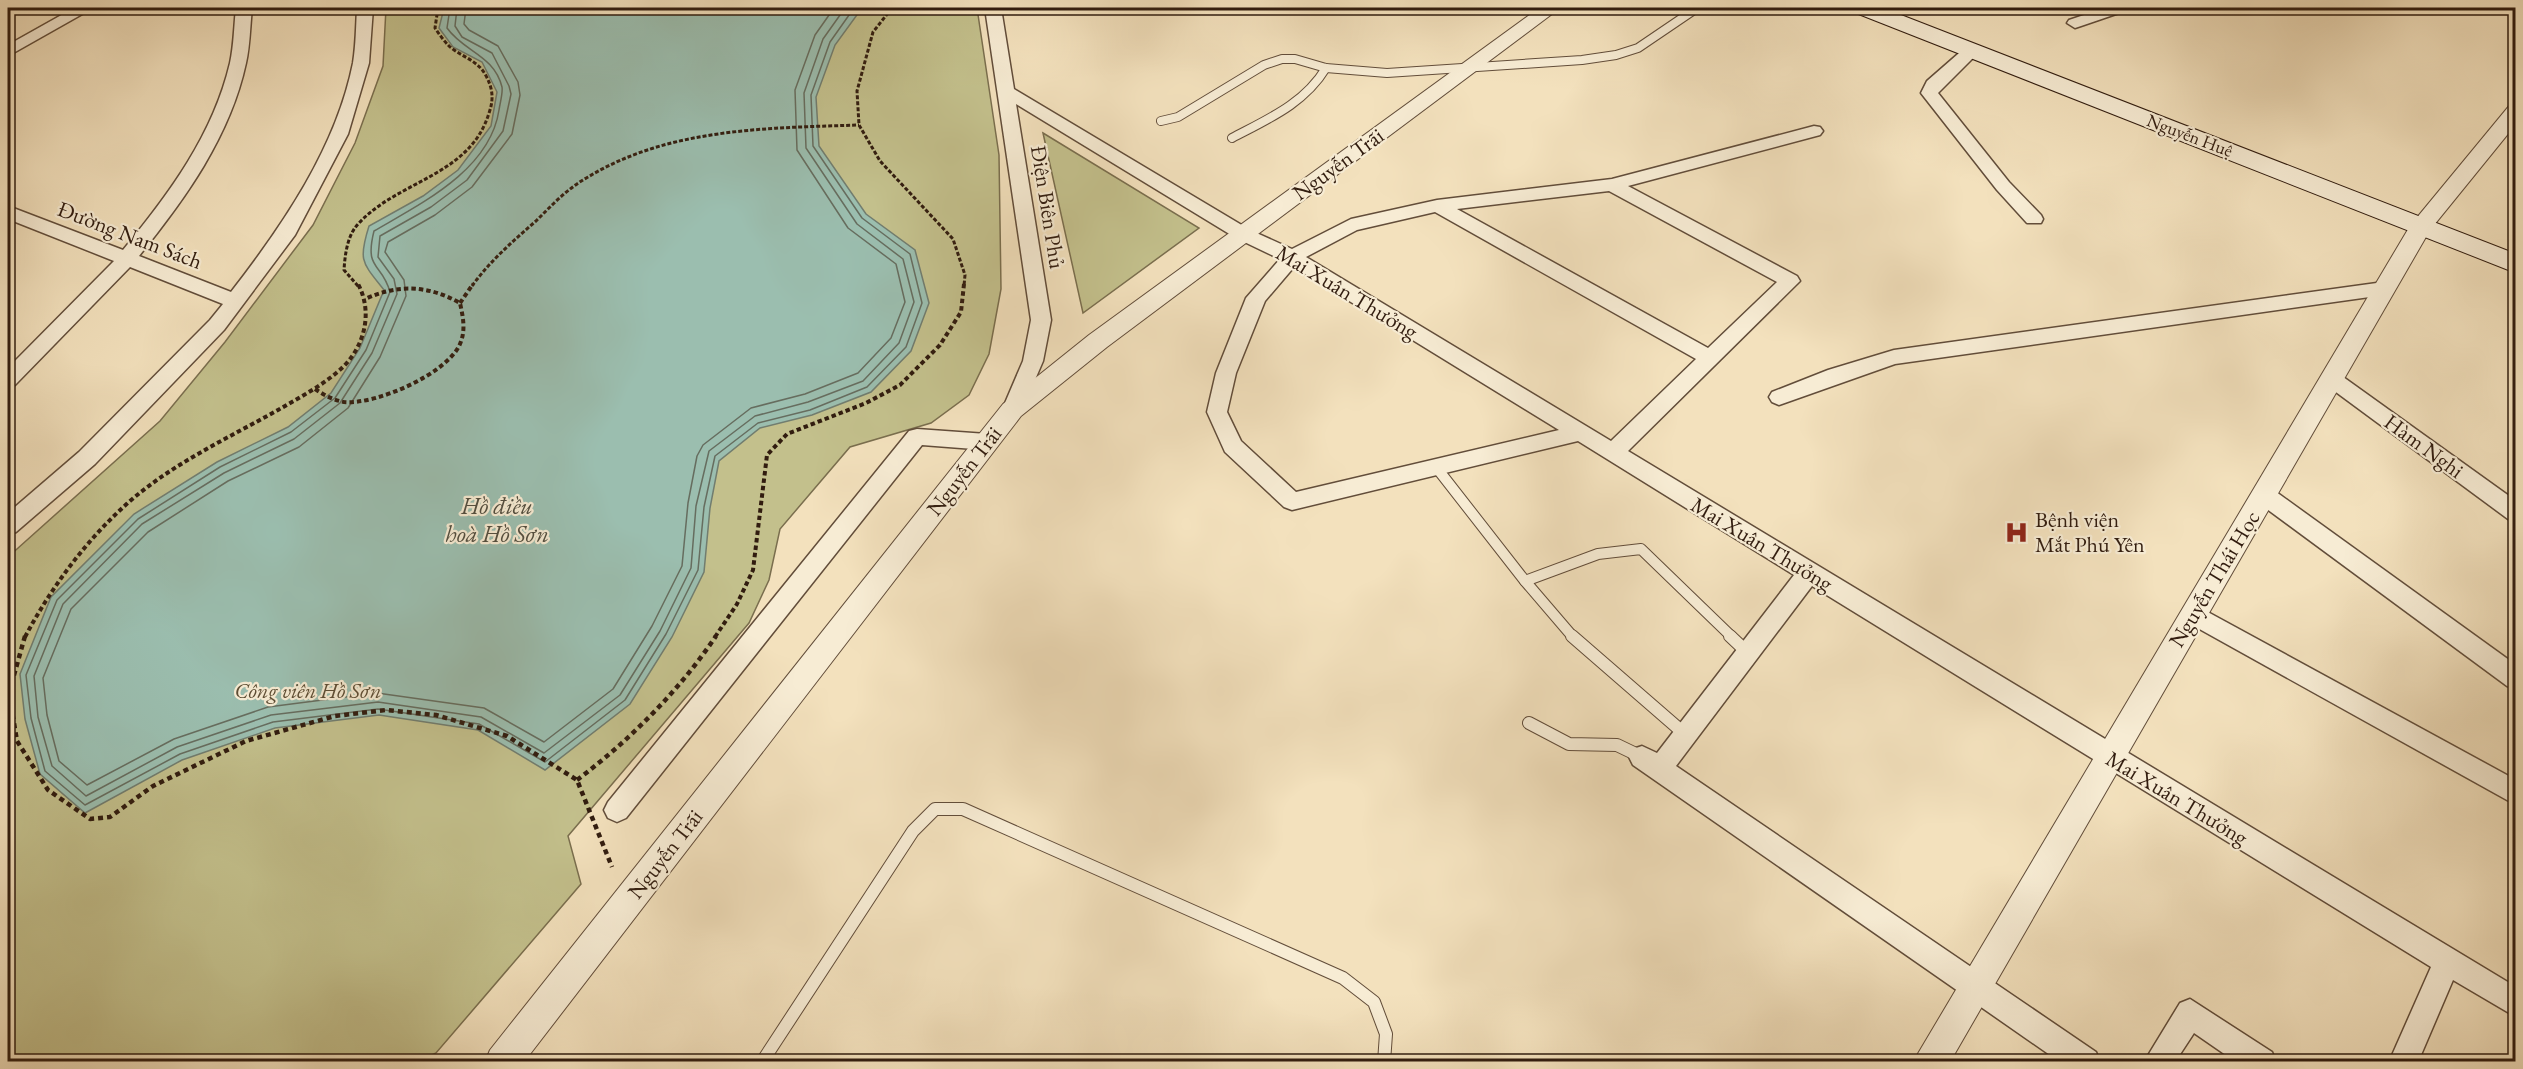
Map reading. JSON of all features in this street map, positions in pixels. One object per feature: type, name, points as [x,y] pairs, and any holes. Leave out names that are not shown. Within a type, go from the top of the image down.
[{"type":"main road","name":"Nguyễn Huệ","points":[[1864,8],[2516,264]]},
{"type":"street","points":[[8,51],[85,8]]},
{"type":"street","points":[[8,380],[92,298],[158,222],[202,154],[235,78],[244,25],[244,8]]},
{"type":"street","points":[[8,526],[87,458],[217,325],[288,231],[339,134],[361,63],[365,8]]},
{"type":"street","name":"Điện Biên Phủ","points":[[993,8],[1041,320],[1033,361],[1012,410]]},
{"type":"street","name":"Nguyễn Trãi","points":[[502,1062],[1012,410],[1098,341],[1551,8]]},
{"type":"street","points":[[2075,23],[2119,8]]},
{"type":"street","points":[[1972,50],[1933,85],[1929,93],[2003,186],[2034,219]]},
{"type":"street","name":"Mai Xuân Thưởng","points":[[1006,91],[1244,234],[1292,257],[2516,1003]]},
{"type":"street","name":"Nguyễn Thái Học","points":[[1930,1062],[2421,226],[2516,110]]},
{"type":"street","points":[[1580,433],[1292,501],[1233,446],[1217,412],[1226,373],[1256,298],[1292,257],[1352,225],[1437,206],[1612,185],[1814,131]]},
{"type":"street","points":[[1612,185],[1790,280],[1612,453]]},
{"type":"street","points":[[1437,206],[1710,358]]},
{"type":"street","name":"Đường Nam Sách","points":[[8,212],[235,301]]},
{"type":"street","points":[[1779,397],[1835,375],[1894,357],[2384,289]]},
{"type":"street","name":"Hàm Nghi","points":[[2332,379],[2516,513]]},
{"type":"street","points":[[617,810],[917,437],[987,442]]},
{"type":"street","points":[[2264,495],[2516,679]]},
{"type":"street","points":[[1809,573],[1686,735],[1651,762],[2086,1062]]},
{"type":"street","points":[[2193,614],[2516,794]]},
{"type":"street","points":[[2403,1062],[2447,962]]},
{"type":"street","points":[[2158,1062],[2190,1013],[2262,1062]]},
{"type":"lane","points":[[1161,121],[1178,117],[1264,64],[1282,59],[1326,68],[1388,73],[1616,55],[1638,48],[1697,8]]},
{"type":"lane","points":[[1232,138],[1298,102],[1317,85],[1326,68]]},
{"type":"lane","points":[[1436,466],[1525,581],[1576,641],[1686,735]]},
{"type":"lane","points":[[1525,581],[1598,554],[1641,549],[1748,653]]},
{"type":"lane","points":[[1529,723],[1569,744],[1617,745],[1651,762]]},
{"type":"lane","points":[[762,1062],[912,831],[935,809],[963,809],[1343,978],[1374,1002],[1386,1034],[1384,1062]]},
{"type":"path","points":[[438,8],[435,28],[449,46],[476,63],[485,74],[494,98],[485,127],[466,153],[441,172],[378,207],[357,224],[345,251],[344,270],[358,285],[365,299],[367,320],[356,351],[343,367],[315,389],[174,468],[130,501],[75,560],[46,597],[21,644],[9,693],[17,741],[48,790],[90,819],[110,818],[153,786],[246,741],[335,716],[386,710],[436,716],[507,736],[577,780],[612,867]]},
{"type":"path","points":[[577,780],[615,751],[694,668],[737,604],[753,570],[766,455],[787,434],[866,403],[900,385],[940,345],[961,312],[965,275],[953,239],[880,161],[859,125],[857,91],[873,32],[892,8]]},
{"type":"path","points":[[460,303],[478,274],[498,253],[588,177],[616,162],[682,139],[751,130],[859,125]]},
{"type":"path","points":[[315,389],[323,395],[347,401],[366,400],[397,393],[458,348],[465,325],[460,303],[443,292],[410,286],[389,288],[365,299]]},
{"type":"green space","name":"Công viên Hồ Sơn","points":[[386,8],[977,8],[999,155],[1001,289],[989,354],[969,395],[931,423],[850,447],[780,529],[769,580],[749,623],[568,836],[581,884],[436,1053],[418,1062],[8,1061],[8,557],[160,421],[225,342],[313,225],[355,143],[383,66]]},
{"type":"green space","points":[[1043,133],[1199,228],[1083,313]]},
{"type":"water","name":"Hồ điều hoà Hồ Sơn","points":[[444,8],[862,8],[835,45],[816,97],[819,146],[866,214],[915,250],[929,303],[911,351],[871,392],[812,415],[760,428],[719,461],[710,508],[704,572],[672,637],[630,704],[545,770],[478,730],[379,715],[275,728],[182,760],[85,813],[40,774],[25,719],[20,674],[51,597],[134,514],[217,462],[288,427],[331,393],[360,348],[384,290],[364,261],[364,247],[369,226],[423,196],[458,170],[491,126],[497,92],[482,62],[453,47],[439,28]]},
{"type":"place","name":"Bệnh viện Mắt Phú Yên","points":[[2017,532]]}]
